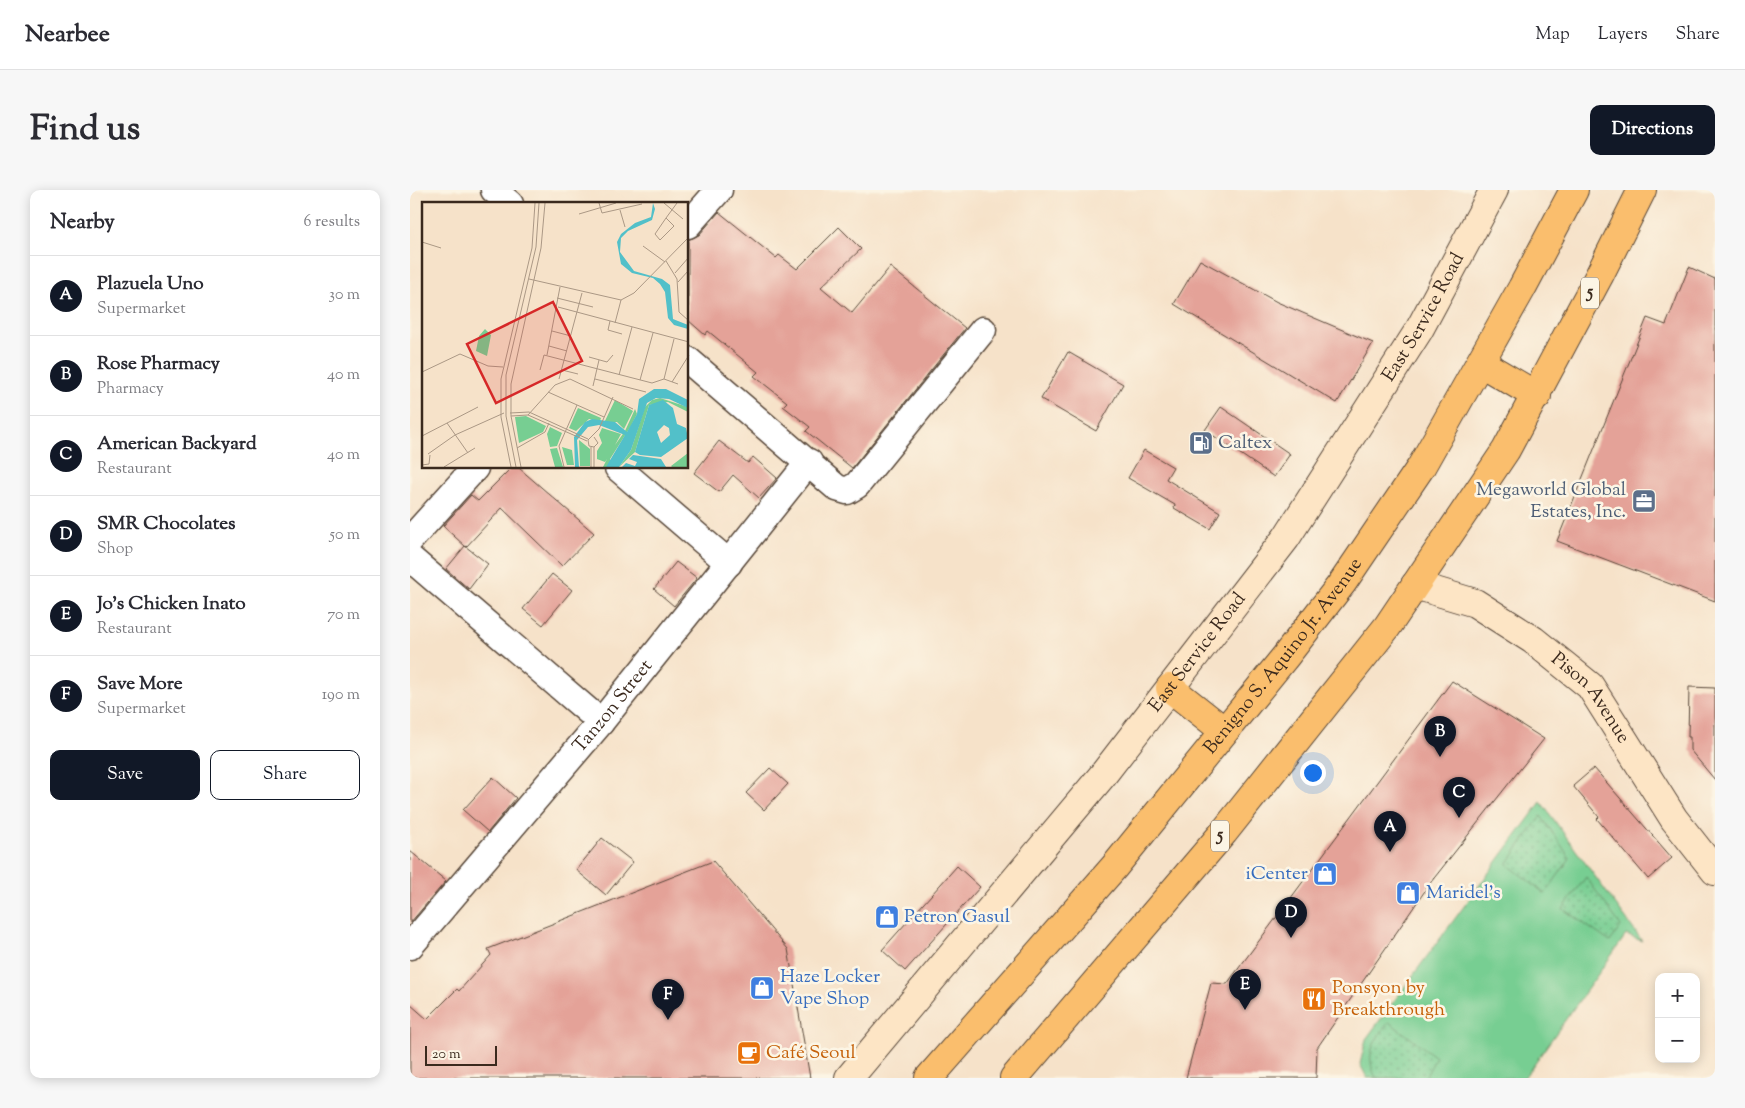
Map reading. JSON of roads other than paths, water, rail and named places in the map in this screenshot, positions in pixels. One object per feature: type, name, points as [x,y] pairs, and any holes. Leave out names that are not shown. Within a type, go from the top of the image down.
[{"type":"highway","name":"Benigno S. Aquino Jr. Avenue","points":[[929,1078],[1115,866],[1223,730],[1285,657],[1342,582],[1421,467],[1481,363],[1574,190]]},
{"type":"highway","name":"5","points":[[1014,1078],[1243,809],[1387,627],[1506,450],[1537,396],[1642,190]]},
{"type":"highway","points":[[1481,363],[1537,396]]},
{"type":"highway","points":[[1170,688],[1223,730]]},
{"type":"street","points":[[494,190],[508,202]]},
{"type":"street","name":"East Service Road","points":[[849,1078],[1102,776],[1298,520],[1419,330],[1494,190]]},
{"type":"street","points":[[689,224],[711,193]]},
{"type":"street","points":[[689,361],[837,488],[846,491],[857,485],[983,330]]},
{"type":"street","name":"Tanzon Street","points":[[410,946],[602,722],[809,462]]},
{"type":"street","points":[[410,540],[474,469]]},
{"type":"street","points":[[619,469],[729,563]]},
{"type":"street","points":[[410,558],[602,722]]},
{"type":"street","name":"Pison Avenue","points":[[1415,585],[1475,603],[1533,640],[1590,686],[1674,819],[1715,871]]},
{"type":"place","name":"Caltex","points":[[1201,443]]},
{"type":"place","name":"Megaworld Global Estates, Inc.","points":[[1644,501]]},
{"type":"place","name":"Rose Pharmacy","points":[[1440,757]]},
{"type":"place","name":"American Backyard","points":[[1459,818]]},
{"type":"place","name":"Plazuela Uno","points":[[1390,852]]},
{"type":"place","name":"iCenter","points":[[1325,874]]},
{"type":"place","name":"Maridel's","points":[[1408,893]]},
{"type":"place","name":"Petron Gasul","points":[[887,917]]},
{"type":"place","name":"SMR Chocolates","points":[[1291,938]]},
{"type":"place","name":"Haze Locker Vape Shop","points":[[762,988]]},
{"type":"place","name":"Ponsyon by Breakthrough","points":[[1314,999]]},
{"type":"place","name":"Jo's Chicken Inato","points":[[1245,1010]]},
{"type":"place","name":"Save More","points":[[668,1020]]},
{"type":"place","name":"Café Seoul","points":[[749,1053]]}]
